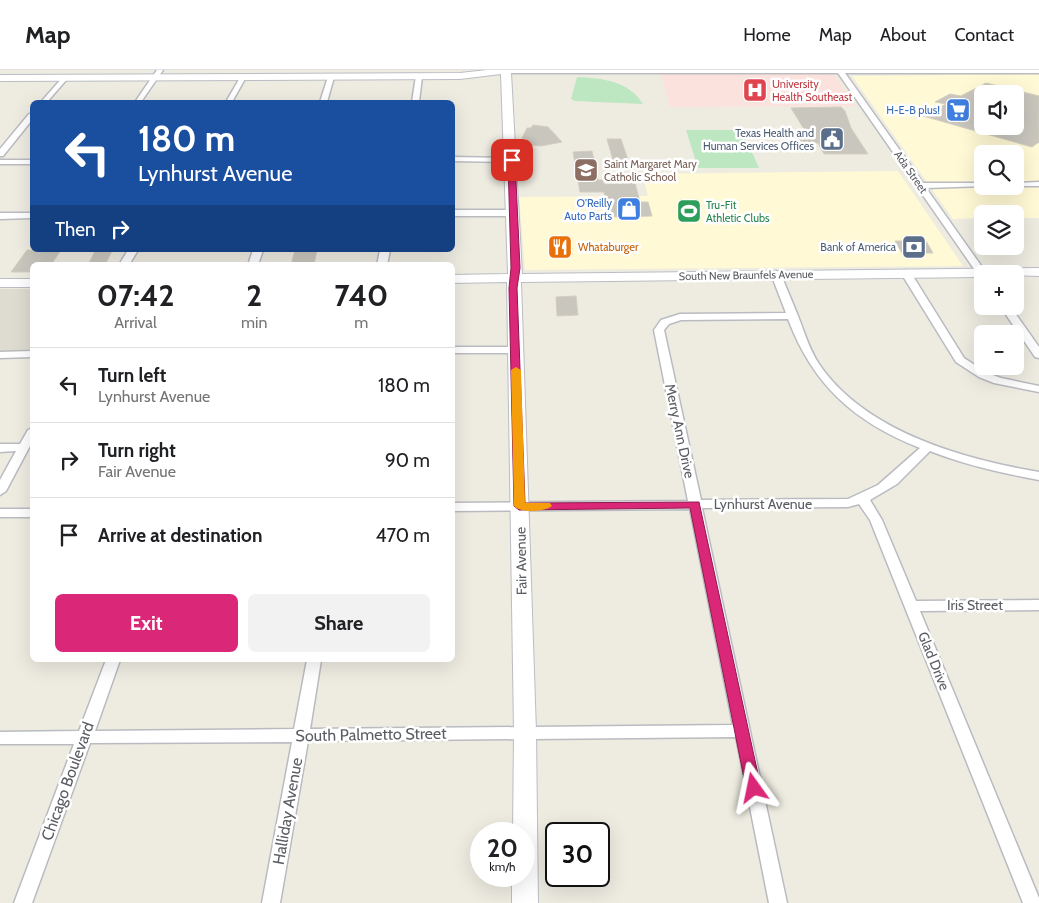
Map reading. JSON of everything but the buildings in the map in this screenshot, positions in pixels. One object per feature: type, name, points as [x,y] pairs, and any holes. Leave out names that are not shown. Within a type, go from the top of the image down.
[{"type":"main road","points":[[0,78],[65,78],[157,74],[331,77],[474,76],[508,71]]},
{"type":"main road","name":"Fair Avenue","points":[[508,71],[514,213],[515,278],[513,288],[524,732],[526,903]]},
{"type":"main road","name":"South New Braunfels Avenue","points":[[1024,273],[1039,272]]},
{"type":"main road","name":"South New Braunfels Avenue","points":[[455,278],[974,274]]},
{"type":"main road","points":[[0,283],[30,283]]},
{"type":"street","points":[[508,71],[1039,71]]},
{"type":"street","name":"Ada Street","points":[[839,71],[976,265]]},
{"type":"street","points":[[139,100],[157,74]]},
{"type":"street","points":[[231,100],[247,75]]},
{"type":"street","points":[[415,100],[419,76]]},
{"type":"street","points":[[324,100],[331,77]]},
{"type":"street","points":[[46,100],[65,78]]},
{"type":"street","points":[[0,154],[30,118]]},
{"type":"street","points":[[455,160],[512,160]]},
{"type":"street","points":[[0,162],[30,162]]},
{"type":"street","points":[[1024,184],[1039,184]]},
{"type":"street","points":[[920,186],[974,185]]},
{"type":"street","points":[[455,213],[514,213]]},
{"type":"street","points":[[0,228],[4,216],[30,216]]},
{"type":"street","points":[[906,273],[960,360],[983,375],[998,381],[1039,389]]},
{"type":"street","points":[[776,274],[815,365],[837,391],[870,417],[928,446],[994,468],[1039,476]]},
{"type":"street","points":[[1011,315],[1039,355]]},
{"type":"street","name":"Merry Ann Drive","points":[[778,903],[660,330],[661,326],[672,319],[680,317],[793,316]]},
{"type":"street","points":[[455,350],[515,350]]},
{"type":"street","points":[[0,354],[30,354]]},
{"type":"street","points":[[0,491],[30,436]]},
{"type":"street","points":[[863,500],[886,487],[928,446]]},
{"type":"street","points":[[0,448],[24,447]]},
{"type":"street","name":"Lynhurst Avenue","points":[[455,507],[839,504],[863,500]]},
{"type":"street","name":"Glad Drive","points":[[863,500],[876,520],[1032,903]]},
{"type":"street","points":[[0,514],[30,513]]},
{"type":"street","name":"Iris Street","points":[[911,606],[1039,605]]},
{"type":"street","name":"Chicago Boulevard","points":[[22,903],[111,662]]},
{"type":"street","name":"Halliday Avenue","points":[[271,903],[314,662]]},
{"type":"street","name":"South Palmetto Street","points":[[0,738],[742,731]]},
{"type":"shaded area","name":"University Health Southeast","points":[[660,73],[833,73],[856,106],[670,107]]},
{"type":"shaded area","points":[[1039,74],[1039,218],[1024,218],[1024,205],[974,205],[974,218],[953,219],[852,76]]},
{"type":"shaded area","points":[[898,171],[963,266],[525,270],[519,197],[648,196],[642,174]]},
{"type":"shaded area","points":[[0,289],[30,289],[30,351],[0,351]]},
{"type":"green space","points":[[577,77],[596,78],[614,82],[630,90],[643,104],[575,101],[571,99]]},
{"type":"green space","points":[[686,130],[742,130],[759,168],[698,168]]},
{"type":"slow traffic","points":[[516,370],[519,506],[546,506]]},
{"type":"place","name":"University Health Southeast","points":[[755,90]]},
{"type":"place","name":"H-E-B plus!","points":[[958,110]]},
{"type":"place","name":"Texas Health and Human Services Offices","points":[[832,139]]},
{"type":"place","name":"Saint Margaret Mary Catholic School","points":[[586,170]]},
{"type":"place","name":"O'Reilly Auto Parts","points":[[629,209]]},
{"type":"place","name":"Tru-Fit Athletic Clubs","points":[[689,211]]},
{"type":"place","name":"Whataburger","points":[[560,247]]},
{"type":"place","name":"Bank of America","points":[[914,247]]},
{"type":"route","points":[[512,160],[516,268],[513,288],[519,506],[695,504],[754,788]]}]
